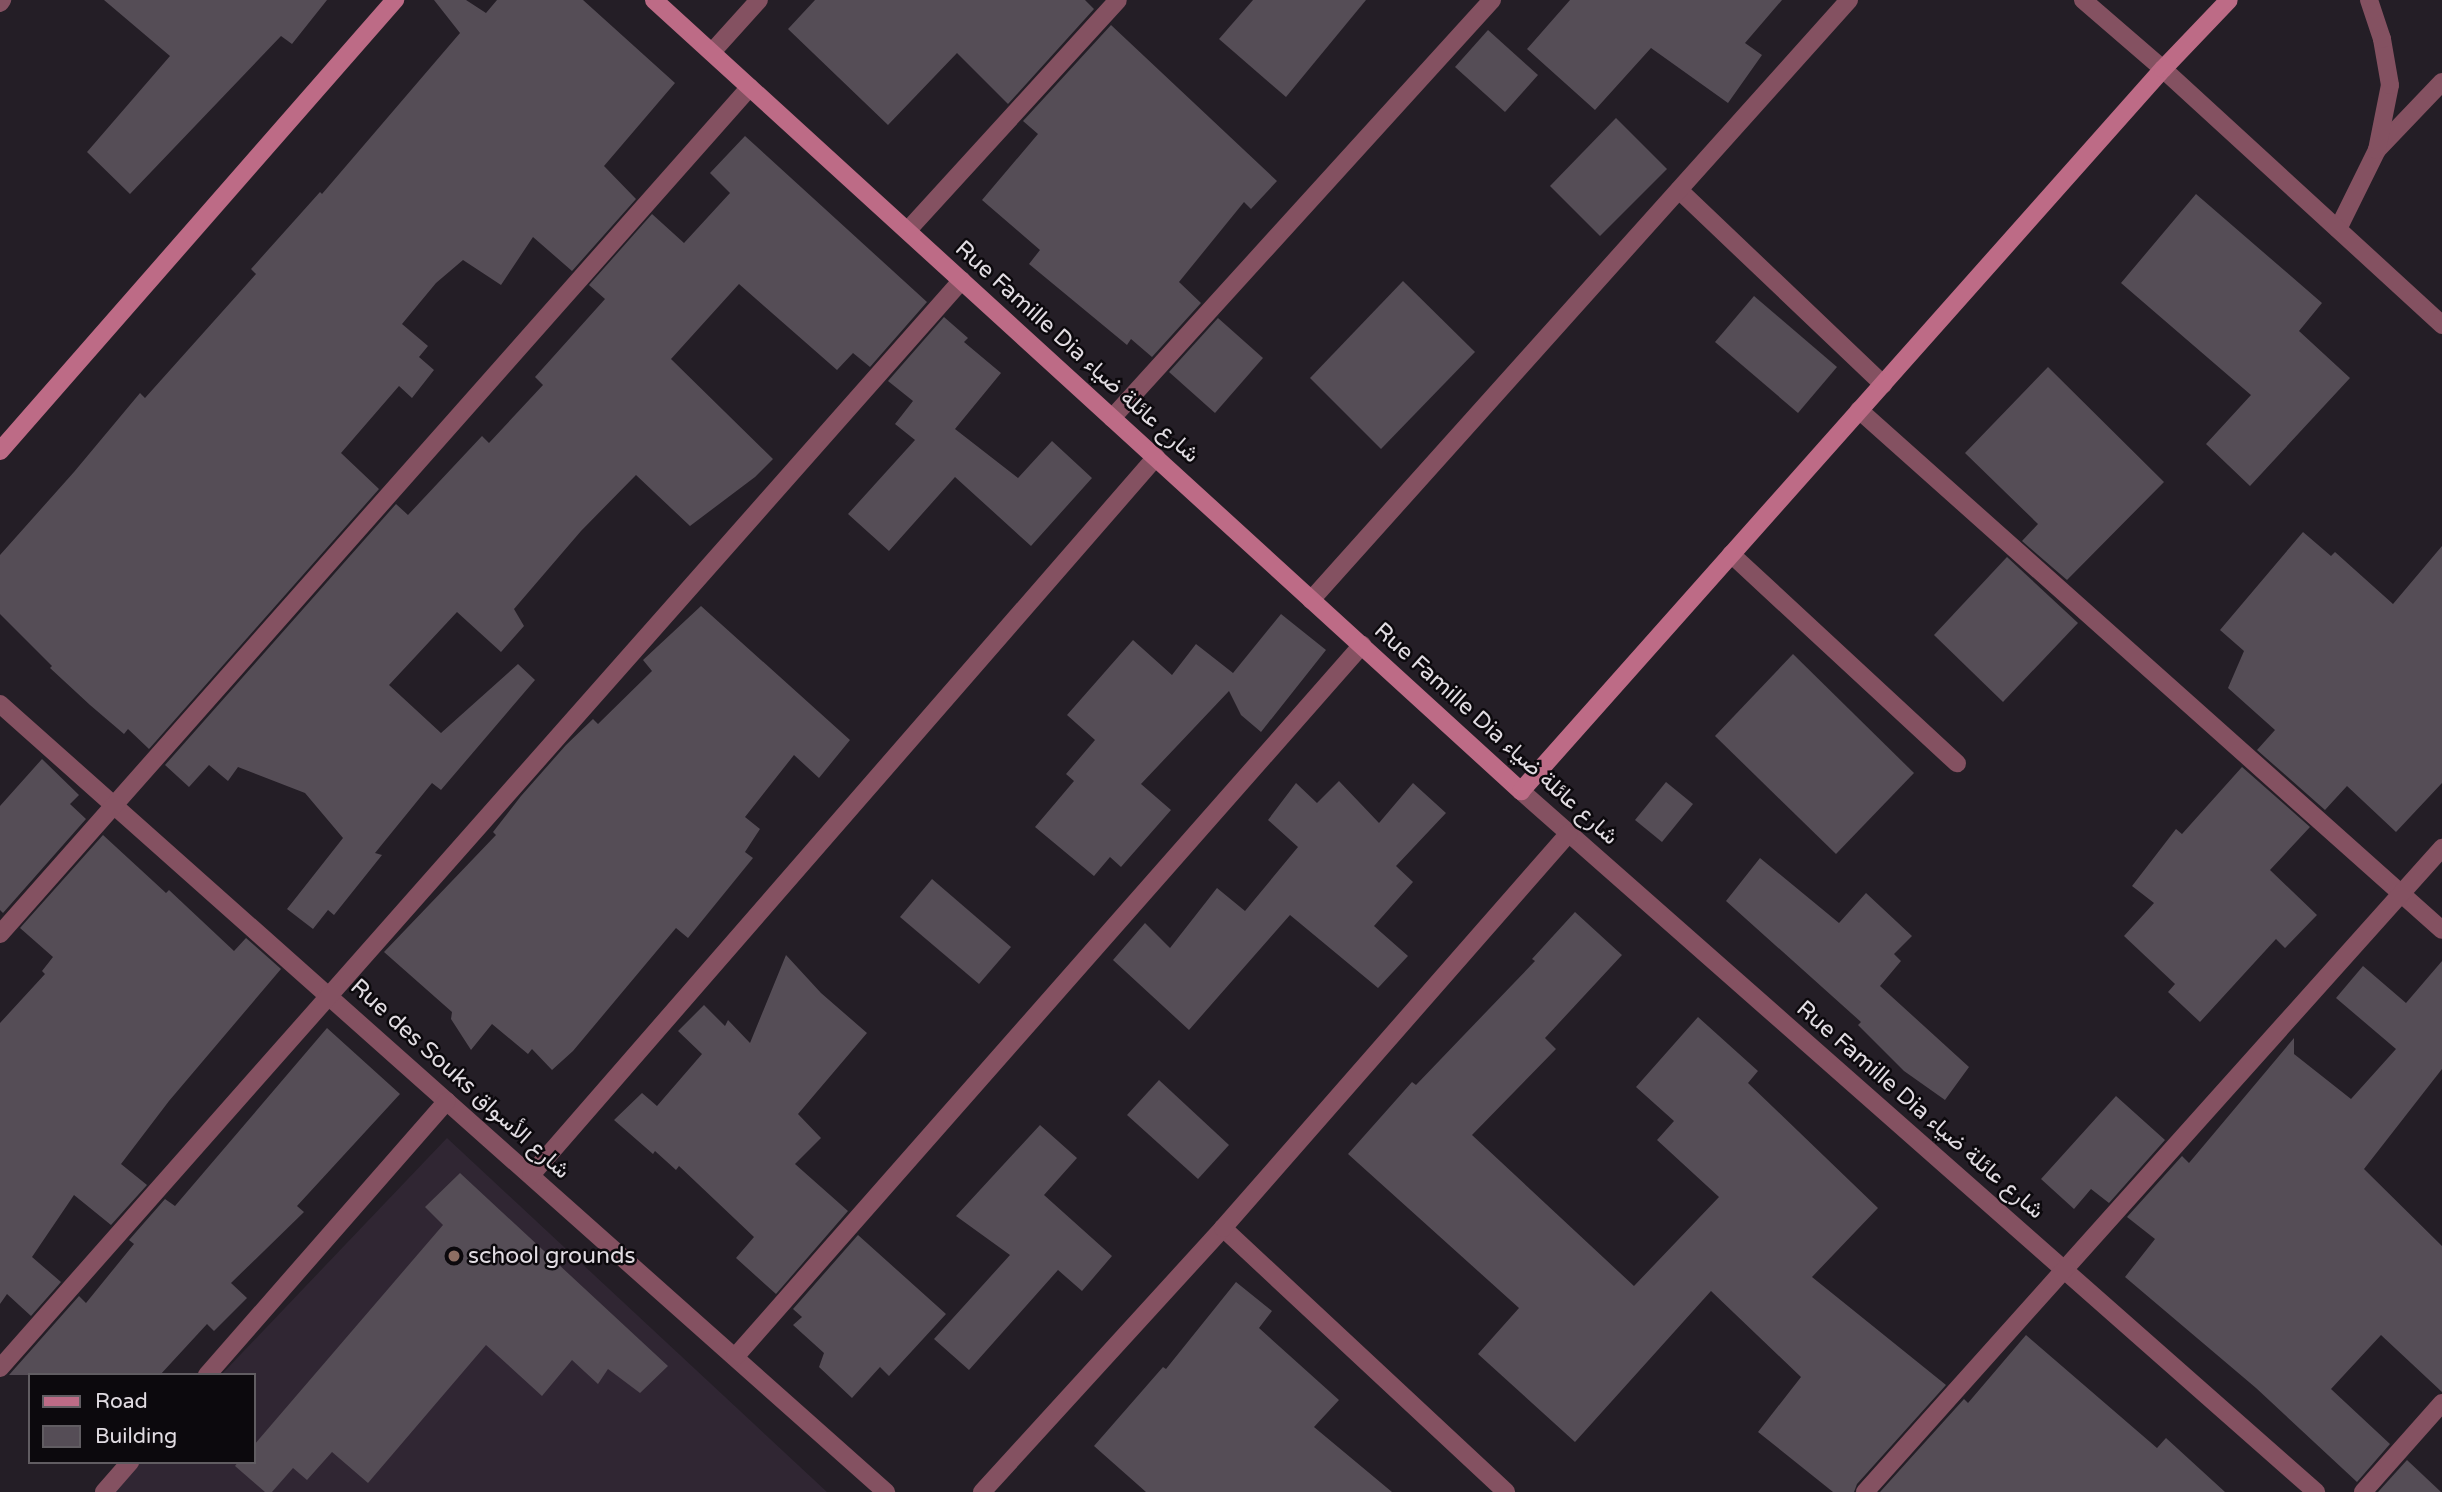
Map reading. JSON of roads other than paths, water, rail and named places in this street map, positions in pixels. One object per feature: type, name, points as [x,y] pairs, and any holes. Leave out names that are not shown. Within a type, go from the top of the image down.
[{"type":"street","points":[[0,452],[395,0]]},
{"type":"street","name":"Rue Famille Dia شارع عائلة ضياء","points":[[654,0],[1521,791],[2316,1492]]},
{"type":"street","points":[[712,52],[759,0]]},
{"type":"street","points":[[908,230],[1118,0]]},
{"type":"street","points":[[1112,418],[1492,0]]},
{"type":"street","points":[[1311,600],[1849,0]]},
{"type":"street","points":[[2083,0],[2163,69],[2442,325]]},
{"type":"street","points":[[1521,791],[2163,69],[2229,0]]},
{"type":"street","points":[[2338,229],[2377,150],[2390,85],[2382,38],[2369,0]]},
{"type":"street","points":[[2377,150],[2442,82]]},
{"type":"street","points":[[0,934],[750,87]]},
{"type":"street","points":[[1679,190],[1883,384]]},
{"type":"street","points":[[0,1368],[962,280]]},
{"type":"street","points":[[1859,410],[2442,930]]},
{"type":"street","points":[[531,1175],[1156,457]]},
{"type":"street","points":[[1731,554],[1957,763]]},
{"type":"street","points":[[735,1357],[1362,645]]},
{"type":"street","name":"Rue des Souks شارع الأسواق","points":[[0,704],[886,1492]]},
{"type":"street","points":[[982,1492],[1223,1228],[1569,833]]},
{"type":"street","points":[[1865,1492],[2442,848]]},
{"type":"street","points":[[209,1373],[447,1101]]},
{"type":"street","points":[[1223,1228],[1506,1492]]},
{"type":"street","points":[[2363,1492],[2442,1403]]},
{"type":"street","points":[[104,1492],[128,1464]]},
{"type":"place","name":"school grounds","points":[[454,1256]]}]
